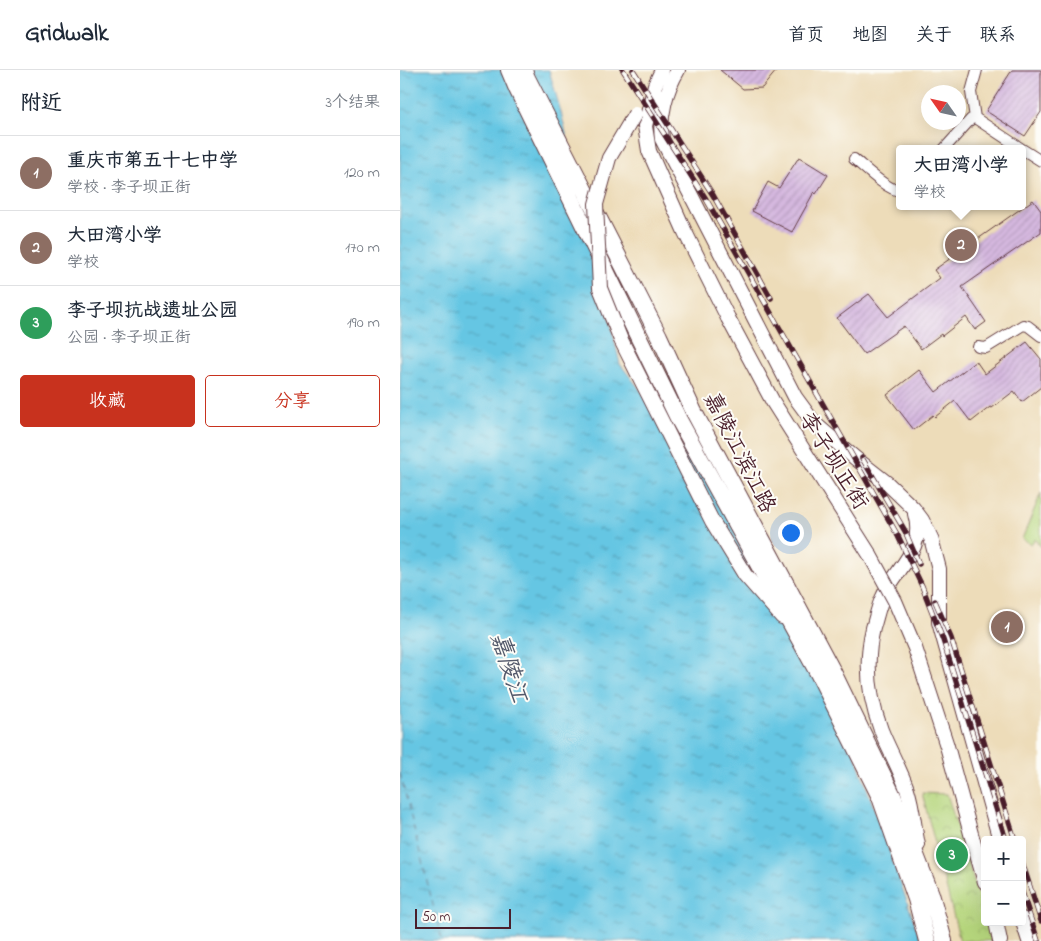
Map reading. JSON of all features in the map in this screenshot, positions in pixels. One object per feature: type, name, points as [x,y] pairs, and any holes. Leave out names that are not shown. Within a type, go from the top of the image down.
[{"type":"main road","name":"嘉陵江滨江路","points":[[510,70],[517,89],[678,418],[819,675],[880,797],[916,899],[927,941]]},
{"type":"main road","name":"嘉陵江滨江路","points":[[524,70],[598,220],[659,336],[694,412],[832,670],[893,796],[931,894],[944,941]]},
{"type":"main road","points":[[662,70],[609,158],[596,204],[600,288],[621,340],[712,521],[745,575],[792,628]]},
{"type":"main road","name":"李子坝正街","points":[[662,70],[655,85],[644,126],[649,151],[685,232],[773,402],[870,555],[895,601],[915,648],[985,881]]},
{"type":"main road","name":"李子坝正街","points":[[678,70],[664,105],[660,128],[662,139],[796,397],[814,423],[854,458],[887,483],[913,508],[922,520],[931,538],[939,569],[939,622],[999,836]]},
{"type":"main road","points":[[913,508],[918,525],[916,544],[881,600],[873,630],[869,663],[870,693],[880,728],[907,790],[931,894]]},
{"type":"main road","points":[[997,926],[1000,941]]},
{"type":"main road","points":[[1024,926],[1028,941]]},
{"type":"street","points":[[977,70],[971,92],[975,118],[1016,145]]},
{"type":"street","points":[[948,145],[971,119],[975,118]]},
{"type":"street","points":[[1026,152],[1041,162]]},
{"type":"street","points":[[854,159],[896,191]]},
{"type":"street","points":[[978,347],[986,348],[1023,325],[1028,326],[1041,336]]},
{"type":"green space","points":[[1041,493],[1041,547],[1035,539],[1031,544],[1022,539]]},
{"type":"green space","points":[[922,793],[947,794],[981,904],[981,926],[987,926],[992,941],[960,941]]},
{"type":"water","name":"嘉陵江","points":[[400,70],[549,70],[561,112],[620,364],[796,588],[921,941],[400,941]]},
{"type":"building","points":[[720,70],[777,70],[762,88],[743,89]]},
{"type":"building","points":[[1012,70],[1041,70],[1041,112],[1025,136],[986,111]]},
{"type":"building","points":[[799,157],[828,175],[816,194],[814,192],[792,232],[752,211],[768,182],[779,188]]},
{"type":"building","points":[[1033,200],[1041,211],[1041,232],[962,287],[986,322],[975,330],[966,317],[942,336],[941,334],[921,349],[904,326],[864,354],[837,318],[869,294],[888,317],[940,278],[934,270],[1019,210],[1026,210],[1026,205]]},
{"type":"building","points":[[1027,342],[1041,359],[1041,387],[1022,402],[1014,391],[971,422],[955,401],[935,417],[933,415],[914,430],[887,395],[919,370],[936,392],[976,361],[985,374]]},
{"type":"ferry route","points":[[400,773],[442,941]]},
{"type":"railway","points":[[623,70],[706,199],[898,536],[922,586],[943,640],[1005,836]]},
{"type":"railway","points":[[633,70],[713,195],[771,298]]},
{"type":"railway","points":[[862,458],[905,531],[919,564]]},
{"type":"railway","points":[[935,601],[951,638],[1014,836]]},
{"type":"railway","points":[[1026,874],[1041,921]]},
{"type":"railway","points":[[1026,904],[1038,941]]},
{"type":"place","name":"大田湾小学","points":[[961,245]]},
{"type":"place","name":"重庆市第五十七中学","points":[[1007,627]]},
{"type":"place","name":"李子坝抗战遗址公园","points":[[952,855]]}]
